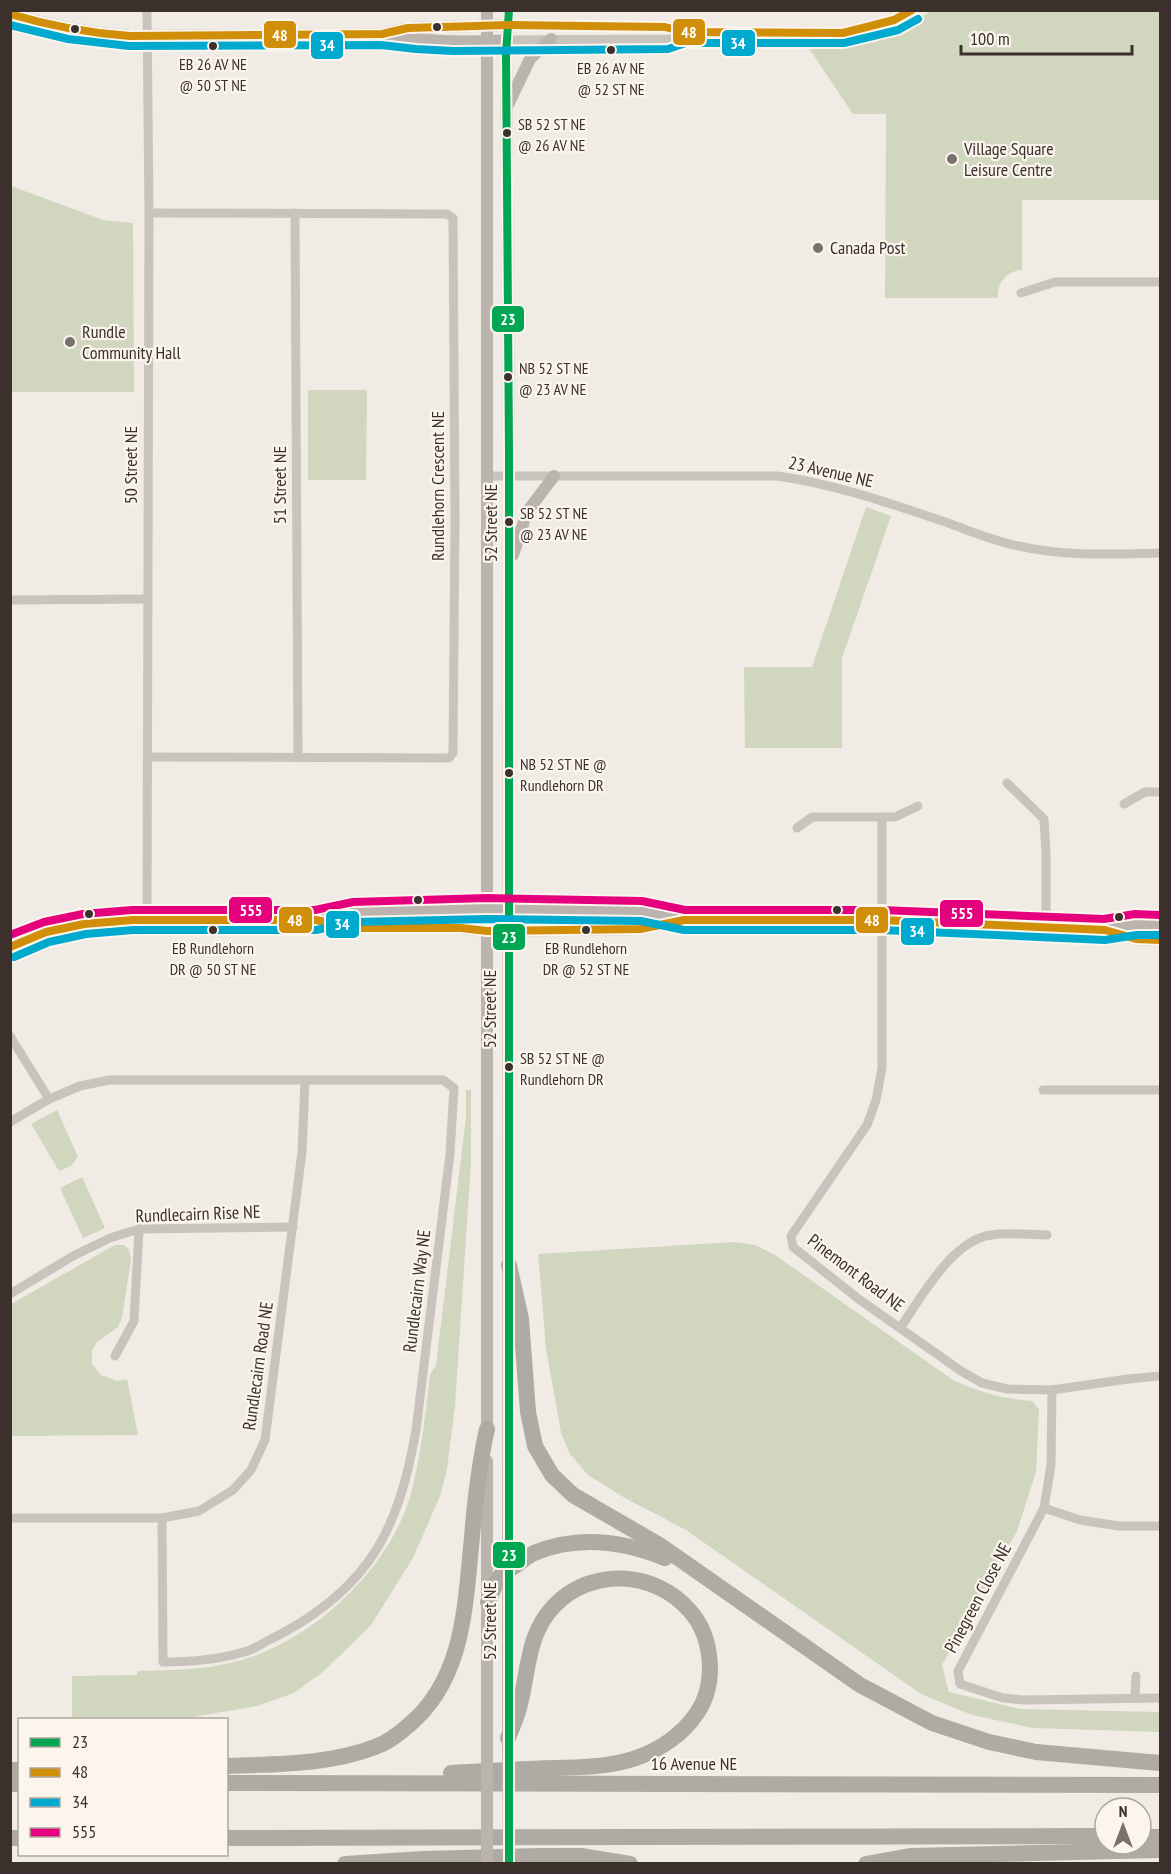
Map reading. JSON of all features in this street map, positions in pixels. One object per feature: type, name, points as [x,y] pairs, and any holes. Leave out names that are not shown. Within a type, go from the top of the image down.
[{"type":"highway","points":[[508,1265],[521,1319],[530,1428],[543,1461],[562,1486],[573,1496],[661,1546],[853,1680],[932,1723],[989,1742],[1036,1752],[1161,1763]]},
{"type":"highway","points":[[228,1766],[304,1762],[363,1752],[378,1747],[393,1738],[432,1702],[450,1671],[465,1616],[478,1469],[487,1429]]},
{"type":"highway","points":[[488,1602],[503,1572],[508,1571],[528,1555],[540,1550],[582,1542],[635,1547],[694,1570]]},
{"type":"highway","points":[[234,1783],[602,1766],[637,1758],[652,1752],[677,1736],[699,1711],[705,1696],[710,1666],[709,1650],[700,1624],[680,1600],[647,1582],[609,1578],[579,1587],[553,1607],[537,1632],[526,1662],[520,1704],[508,1738]]},
{"type":"highway","name":"16 Avenue NE","points":[[234,1783],[1161,1785]]},
{"type":"highway","points":[[228,1838],[1093,1836]]},
{"type":"highway","points":[[866,1863],[910,1856],[1161,1850]]},
{"type":"highway","points":[[345,1863],[541,1856],[581,1856],[630,1863]]},
{"type":"main road","name":"52 Street NE","points":[[486,10],[487,1863]]},
{"type":"main road","name":"52 Street NE","points":[[508,10],[509,1863]]},
{"type":"main road","points":[[10,14],[50,26],[90,33],[147,36],[382,34],[406,39],[508,40]]},
{"type":"main road","points":[[382,34],[408,28],[508,25]]},
{"type":"main road","points":[[507,109],[530,59],[551,39]]},
{"type":"main road","points":[[509,567],[527,512],[554,476]]},
{"type":"main road","points":[[316,920],[353,912],[486,908],[642,911],[684,920]]},
{"type":"main road","points":[[10,947],[46,933],[84,924],[147,920],[316,920],[354,928],[460,928],[486,931],[640,929],[684,920],[881,920],[1105,930],[1136,939],[1161,940]]},
{"type":"main road","points":[[1105,930],[1136,924],[1161,925]]},
{"type":"street","name":"50 Street NE","points":[[147,10],[149,213],[147,920]]},
{"type":"street","points":[[508,25],[665,27],[684,32],[843,33],[894,20],[913,10]]},
{"type":"street","points":[[508,40],[668,39],[684,32]]},
{"type":"street","name":"Rundlehorn Crescent NE","points":[[149,213],[447,214],[453,218],[455,462],[453,753],[449,758],[149,757]]},
{"type":"street","name":"51 Street NE","points":[[295,213],[298,757]]},
{"type":"street","points":[[1021,293],[1055,282],[1161,282]]},
{"type":"street","name":"23 Avenue NE","points":[[487,477],[632,475],[788,477],[846,489],[1012,545],[1078,554],[1161,553]]},
{"type":"street","points":[[10,600],[148,599]]},
{"type":"street","points":[[1007,783],[1044,819],[1046,927]]},
{"type":"street","points":[[1124,804],[1145,792],[1161,792]]},
{"type":"street","points":[[797,828],[812,817],[896,817],[918,806]]},
{"type":"street","points":[[881,920],[882,817]]},
{"type":"street","name":"Pinemont Road NE","points":[[881,920],[882,1068],[876,1100],[867,1125],[790,1236],[793,1247],[900,1328],[982,1383],[1007,1389],[1052,1390],[1128,1378],[1161,1376]]},
{"type":"street","points":[[10,1036],[49,1099]]},
{"type":"street","name":"Rundlecairn Way NE","points":[[10,1122],[49,1099],[80,1086],[108,1080],[443,1080],[454,1088],[450,1154],[418,1419],[409,1472],[391,1522],[368,1562],[332,1600],[292,1629],[247,1652],[198,1662],[163,1662],[162,1518]]},
{"type":"street","name":"Rundlecairn Road NE","points":[[10,1518],[162,1518],[199,1511],[233,1490],[251,1470],[265,1440],[302,1152],[305,1081]]},
{"type":"street","points":[[1043,1090],[1161,1090]]},
{"type":"street","name":"Rundlecairn Rise NE","points":[[10,1294],[73,1256],[110,1238],[139,1229],[293,1227]]},
{"type":"street","points":[[115,1356],[134,1321],[139,1229]]},
{"type":"street","points":[[900,1328],[944,1267],[967,1243],[990,1235],[1047,1235]]},
{"type":"street","name":"Pinegreen Close NE","points":[[1052,1390],[1051,1465],[1044,1508],[958,1671],[960,1684],[1003,1698],[1161,1698]]},
{"type":"street","points":[[1044,1508],[1090,1522],[1119,1526],[1161,1526]]},
{"type":"street","points":[[1136,1676],[1136,1698]]},
{"type":"green space","points":[[934,10],[1160,11],[1160,200],[1022,200],[1022,270],[1011,273],[1003,279],[999,287],[998,298],[885,298],[886,114],[853,114],[804,41],[861,39],[894,29]]},
{"type":"green space","points":[[11,186],[103,220],[133,223],[134,392],[11,392]]},
{"type":"green space","points":[[308,390],[367,390],[366,480],[308,480]]},
{"type":"green space","points":[[866,507],[891,516],[842,658],[842,748],[745,748],[744,667],[812,667]]},
{"type":"green space","points":[[466,1090],[471,1090],[471,1161],[455,1406],[447,1469],[440,1496],[413,1558],[371,1625],[323,1672],[294,1693],[257,1706],[187,1718],[72,1718],[72,1676],[137,1675],[138,1671],[209,1667],[251,1657],[302,1632],[326,1615],[348,1595],[386,1548],[400,1523],[410,1497],[420,1452],[430,1375],[436,1365],[466,1117]]},
{"type":"green space","points":[[57,1110],[78,1157],[71,1166],[59,1171],[31,1124]]},
{"type":"green space","points":[[82,1177],[105,1228],[83,1238],[60,1188]]},
{"type":"green space","points":[[734,1242],[755,1245],[775,1255],[953,1380],[991,1394],[1032,1401],[1039,1409],[1036,1472],[1017,1531],[942,1665],[949,1692],[1020,1709],[1160,1712],[1160,1732],[1033,1728],[972,1715],[921,1694],[686,1530],[625,1498],[588,1475],[570,1454],[561,1433],[546,1348],[538,1254]]},
{"type":"green space","points":[[115,1245],[124,1245],[129,1250],[131,1260],[122,1318],[118,1327],[97,1342],[92,1350],[92,1364],[101,1375],[117,1381],[127,1379],[138,1435],[11,1436],[11,1304]]},
{"type":"transit line","name":"23","points":[[509,10],[506,54],[509,450],[509,1864]]},
{"type":"transit line","name":"48","points":[[10,14],[69,28],[130,36],[382,34],[408,28],[508,25],[665,27],[684,32],[843,33],[894,20],[912,10]]},
{"type":"transit line","name":"34","points":[[10,25],[68,39],[129,46],[381,45],[453,51],[668,49],[686,43],[844,43],[898,30],[918,19]]},
{"type":"transit line","name":"555","points":[[10,935],[44,922],[83,914],[132,910],[315,910],[353,902],[486,898],[642,901],[685,910],[881,910],[1104,919],[1135,914],[1160,915]]},
{"type":"transit line","name":"34","points":[[14,957],[49,942],[86,934],[133,930],[316,930],[354,922],[486,919],[641,921],[684,930],[881,930],[1105,940],[1137,935],[1160,935]]},
{"type":"transit line","name":"48","points":[[10,947],[46,932],[84,924],[133,920],[316,920],[354,928],[461,928],[487,931],[640,929],[684,920],[881,920],[1105,930],[1136,939],[1160,940]]},
{"type":"place","name":"EB 26 AV NE @ 50 ST NE","points":[[213,46]]},
{"type":"place","name":"EB 26 AV NE @ 52 ST NE","points":[[611,50]]},
{"type":"place","name":"SB 52 ST NE @ 26 AV NE","points":[[507,133]]},
{"type":"place","name":"Village Square Leisure Centre","points":[[952,159]]},
{"type":"place","name":"Canada Post","points":[[818,248]]},
{"type":"place","name":"Rundle Community Hall","points":[[70,342]]},
{"type":"place","name":"NB 52 ST NE @ 23 AV NE","points":[[508,377]]},
{"type":"place","name":"SB 52 ST NE @ 23 AV NE","points":[[509,522]]},
{"type":"place","name":"NB 52 ST NE @ Rundlehorn DR","points":[[509,773]]},
{"type":"place","name":"EB Rundlehorn DR @ 50 ST NE","points":[[213,930]]},
{"type":"place","name":"EB Rundlehorn DR @ 52 ST NE","points":[[586,930]]},
{"type":"place","name":"SB 52 ST NE @ Rundlehorn DR","points":[[509,1067]]}]
